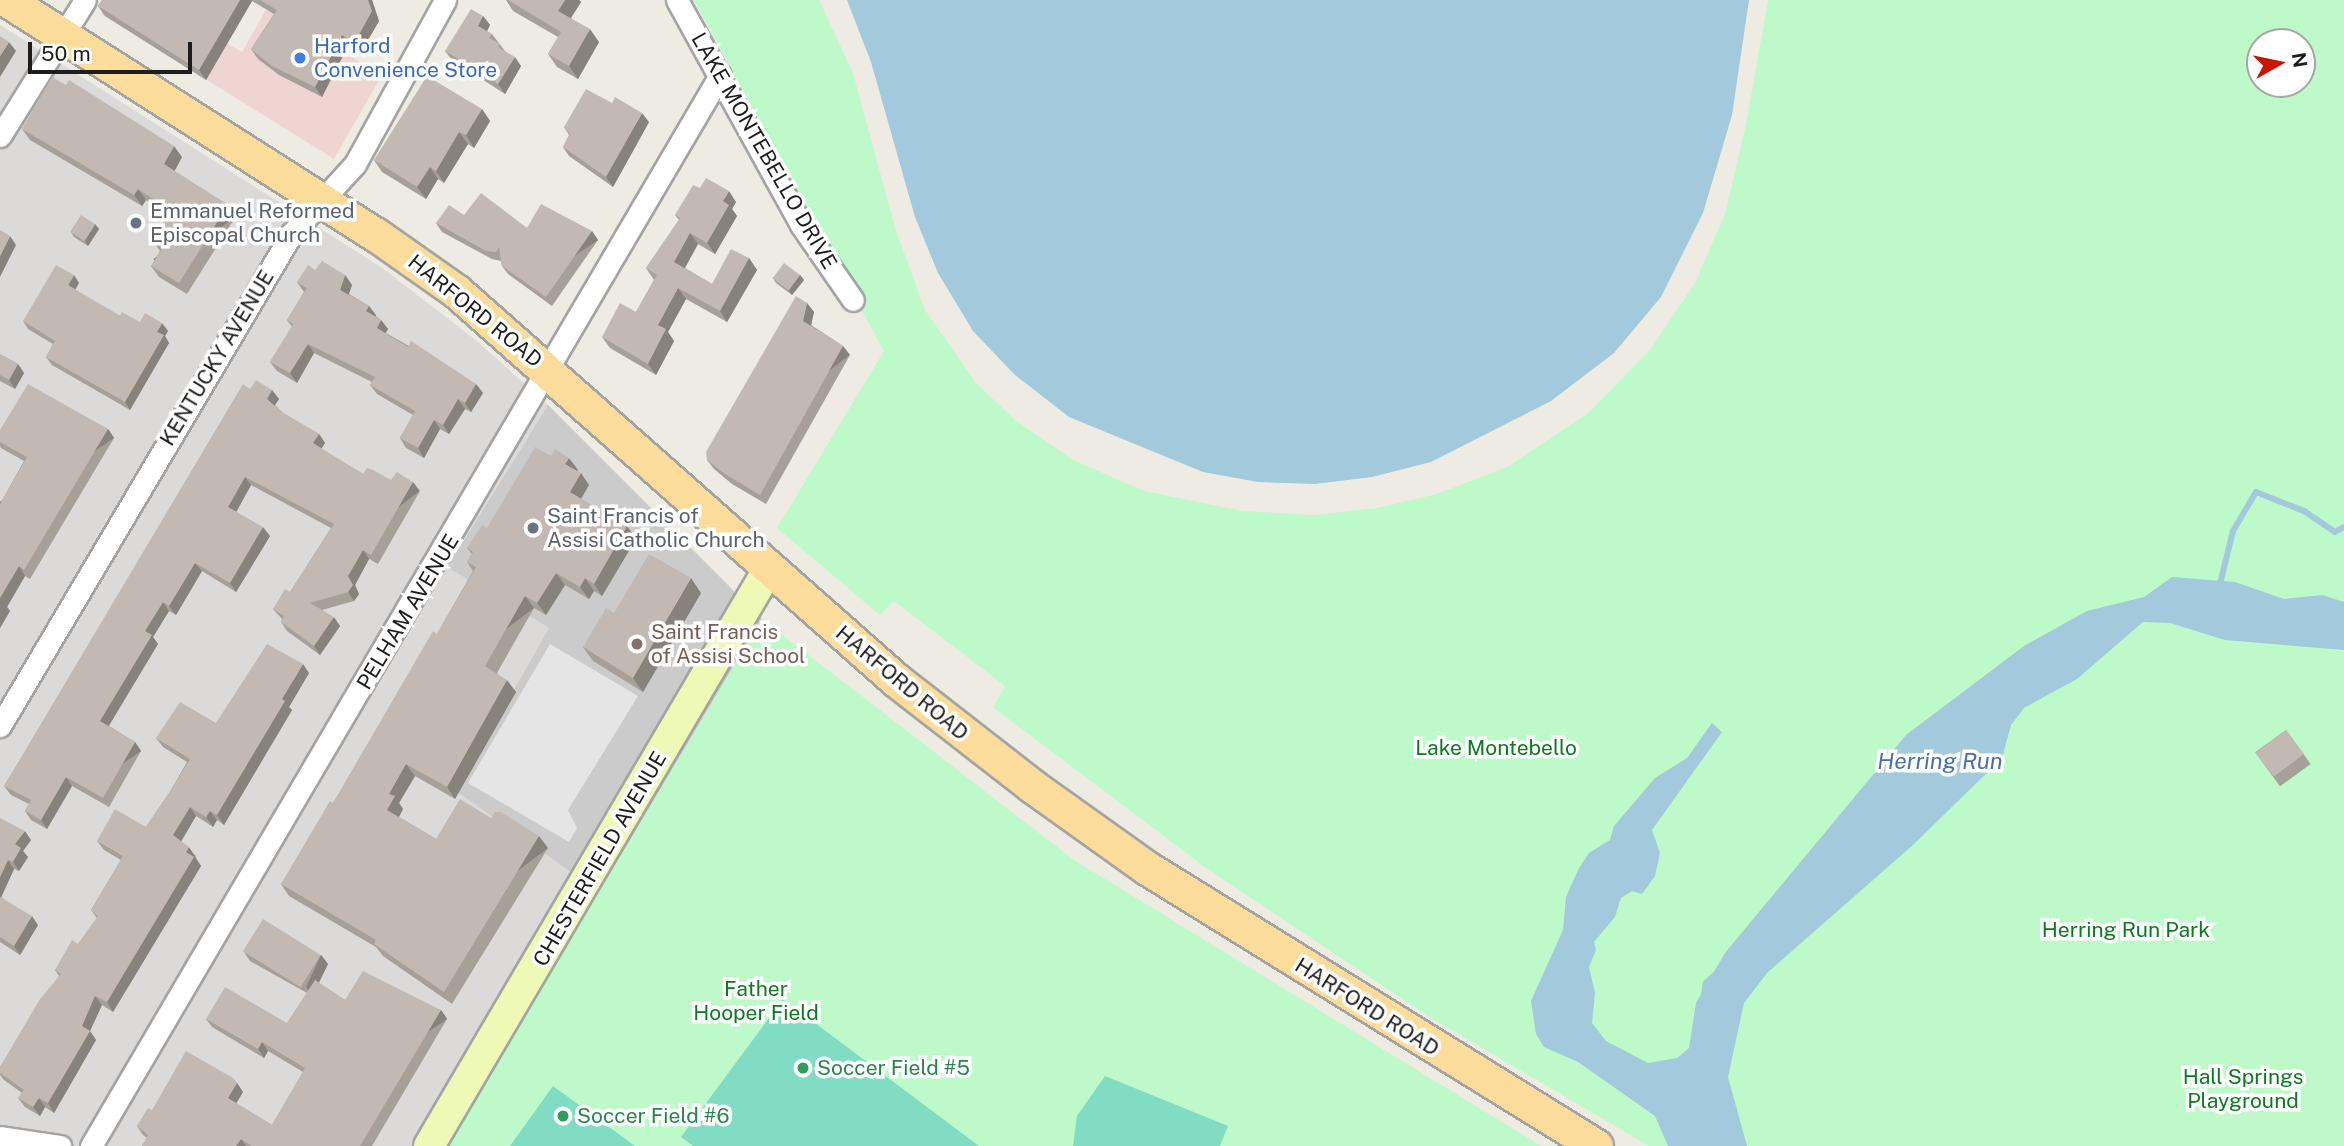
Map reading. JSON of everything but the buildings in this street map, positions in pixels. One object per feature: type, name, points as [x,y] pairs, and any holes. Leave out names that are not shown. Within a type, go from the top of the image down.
[{"type":"main road","name":"HARFORD ROAD","points":[[7,0],[323,200],[456,291],[550,371],[768,570],[896,681],[1053,801],[1147,868],[1435,1050],[1596,1146]]},
{"type":"street","points":[[0,136],[85,0]]},
{"type":"street","name":"KENTUCKY AVENUE","points":[[0,726],[292,233],[355,164],[445,0]]},
{"type":"street","name":"LAKE MONTEBELLO DRIVE","points":[[677,0],[801,225],[853,300]]},
{"type":"street","name":"PELHAM AVENUE","points":[[91,1146],[550,371],[720,75]]},
{"type":"street","name":"CHESTERFIELD AVENUE","points":[[429,1146],[768,570]]},
{"type":"street","points":[[0,1137],[60,1146]]},
{"type":"shaded area","points":[[109,0],[152,0],[242,52],[267,8],[382,75],[334,159],[101,14]]},
{"type":"shaded area","points":[[0,25],[381,267],[477,341],[548,405],[447,566],[549,628],[456,791],[599,892],[455,1146],[0,1146]]},
{"type":"shaded area","points":[[548,405],[762,619],[599,892],[456,791],[549,628],[447,567]]},
{"type":"shaded area","points":[[550,644],[638,696],[568,810],[577,828],[569,842],[468,783]]},
{"type":"green space","name":"Lake Montebello","points":[[694,0],[819,0],[853,73],[896,231],[925,310],[976,383],[1014,419],[1073,460],[1144,491],[1243,511],[1315,515],[1377,508],[1437,494],[1507,467],[1587,414],[1650,350],[1695,283],[1725,214],[1746,125],[1768,0],[2344,0],[2344,1146],[1649,1146],[1428,1016],[1202,865],[993,707],[1005,686],[894,601],[880,615],[777,528],[884,351]]},
{"type":"green space","name":"Father Hooper Field","points":[[762,619],[1074,860],[1541,1146],[448,1146]]},
{"type":"green space","name":"Soccer Field #5","points":[[783,999],[979,1146],[693,1146],[681,1137]]},
{"type":"green space","points":[[1105,1076],[1228,1126],[1220,1146],[1073,1146],[1077,1116]]},
{"type":"green space","name":"Soccer Field #6","points":[[553,1086],[635,1146],[510,1146]]},
{"type":"water","points":[[847,0],[1749,0],[1732,115],[1703,213],[1661,297],[1614,353],[1551,401],[1431,462],[1372,477],[1315,484],[1258,482],[1203,472],[1069,417],[1015,375],[973,331],[938,273],[915,217],[871,62]]},
{"type":"water","name":"Herring Run","points":[[2172,577],[2235,582],[2284,599],[2322,595],[2344,602],[2344,650],[2225,640],[2170,623],[2143,622],[2077,679],[2024,708],[2011,725],[2002,758],[1913,845],[1767,973],[1744,1003],[1728,1077],[1747,1146],[1668,1146],[1655,1116],[1578,1062],[1544,1047],[1536,1034],[1531,1001],[1563,930],[1566,897],[1579,868],[1589,853],[1610,840],[1614,826],[1655,778],[1687,758],[1712,723],[1722,732],[1652,830],[1660,853],[1655,876],[1642,894],[1632,891],[1621,898],[1615,917],[1594,942],[1596,950],[1589,967],[1595,993],[1592,1023],[1606,1041],[1648,1063],[1677,1058],[1689,1048],[1696,1003],[1725,953],[1906,735],[2024,646],[2087,611],[2144,597]]},
{"type":"waterway","points":[[2219,588],[2233,531],[2256,492],[2304,511],[2335,532],[2344,527]]},
{"type":"waterway","name":"Herring Run","points":[[1704,995],[1706,983],[1715,975]]},
{"type":"place","name":"Harford Convenience Store","points":[[300,58]]},
{"type":"place","name":"Emmanuel Reformed Episcopal Church","points":[[136,223]]},
{"type":"place","name":"Saint Francis of Assisi Catholic Church","points":[[533,528]]},
{"type":"place","name":"Saint Francis of Assisi School","points":[[637,644]]},
{"type":"place","name":"Soccer Field #5","points":[[803,1068]]},
{"type":"place","name":"Soccer Field #6","points":[[563,1116]]},
{"type":"park label","name":"Herring Run Park","points":[[2126,930]]},
{"type":"park label","name":"Hall Springs Playground","points":[[2243,1089]]}]
